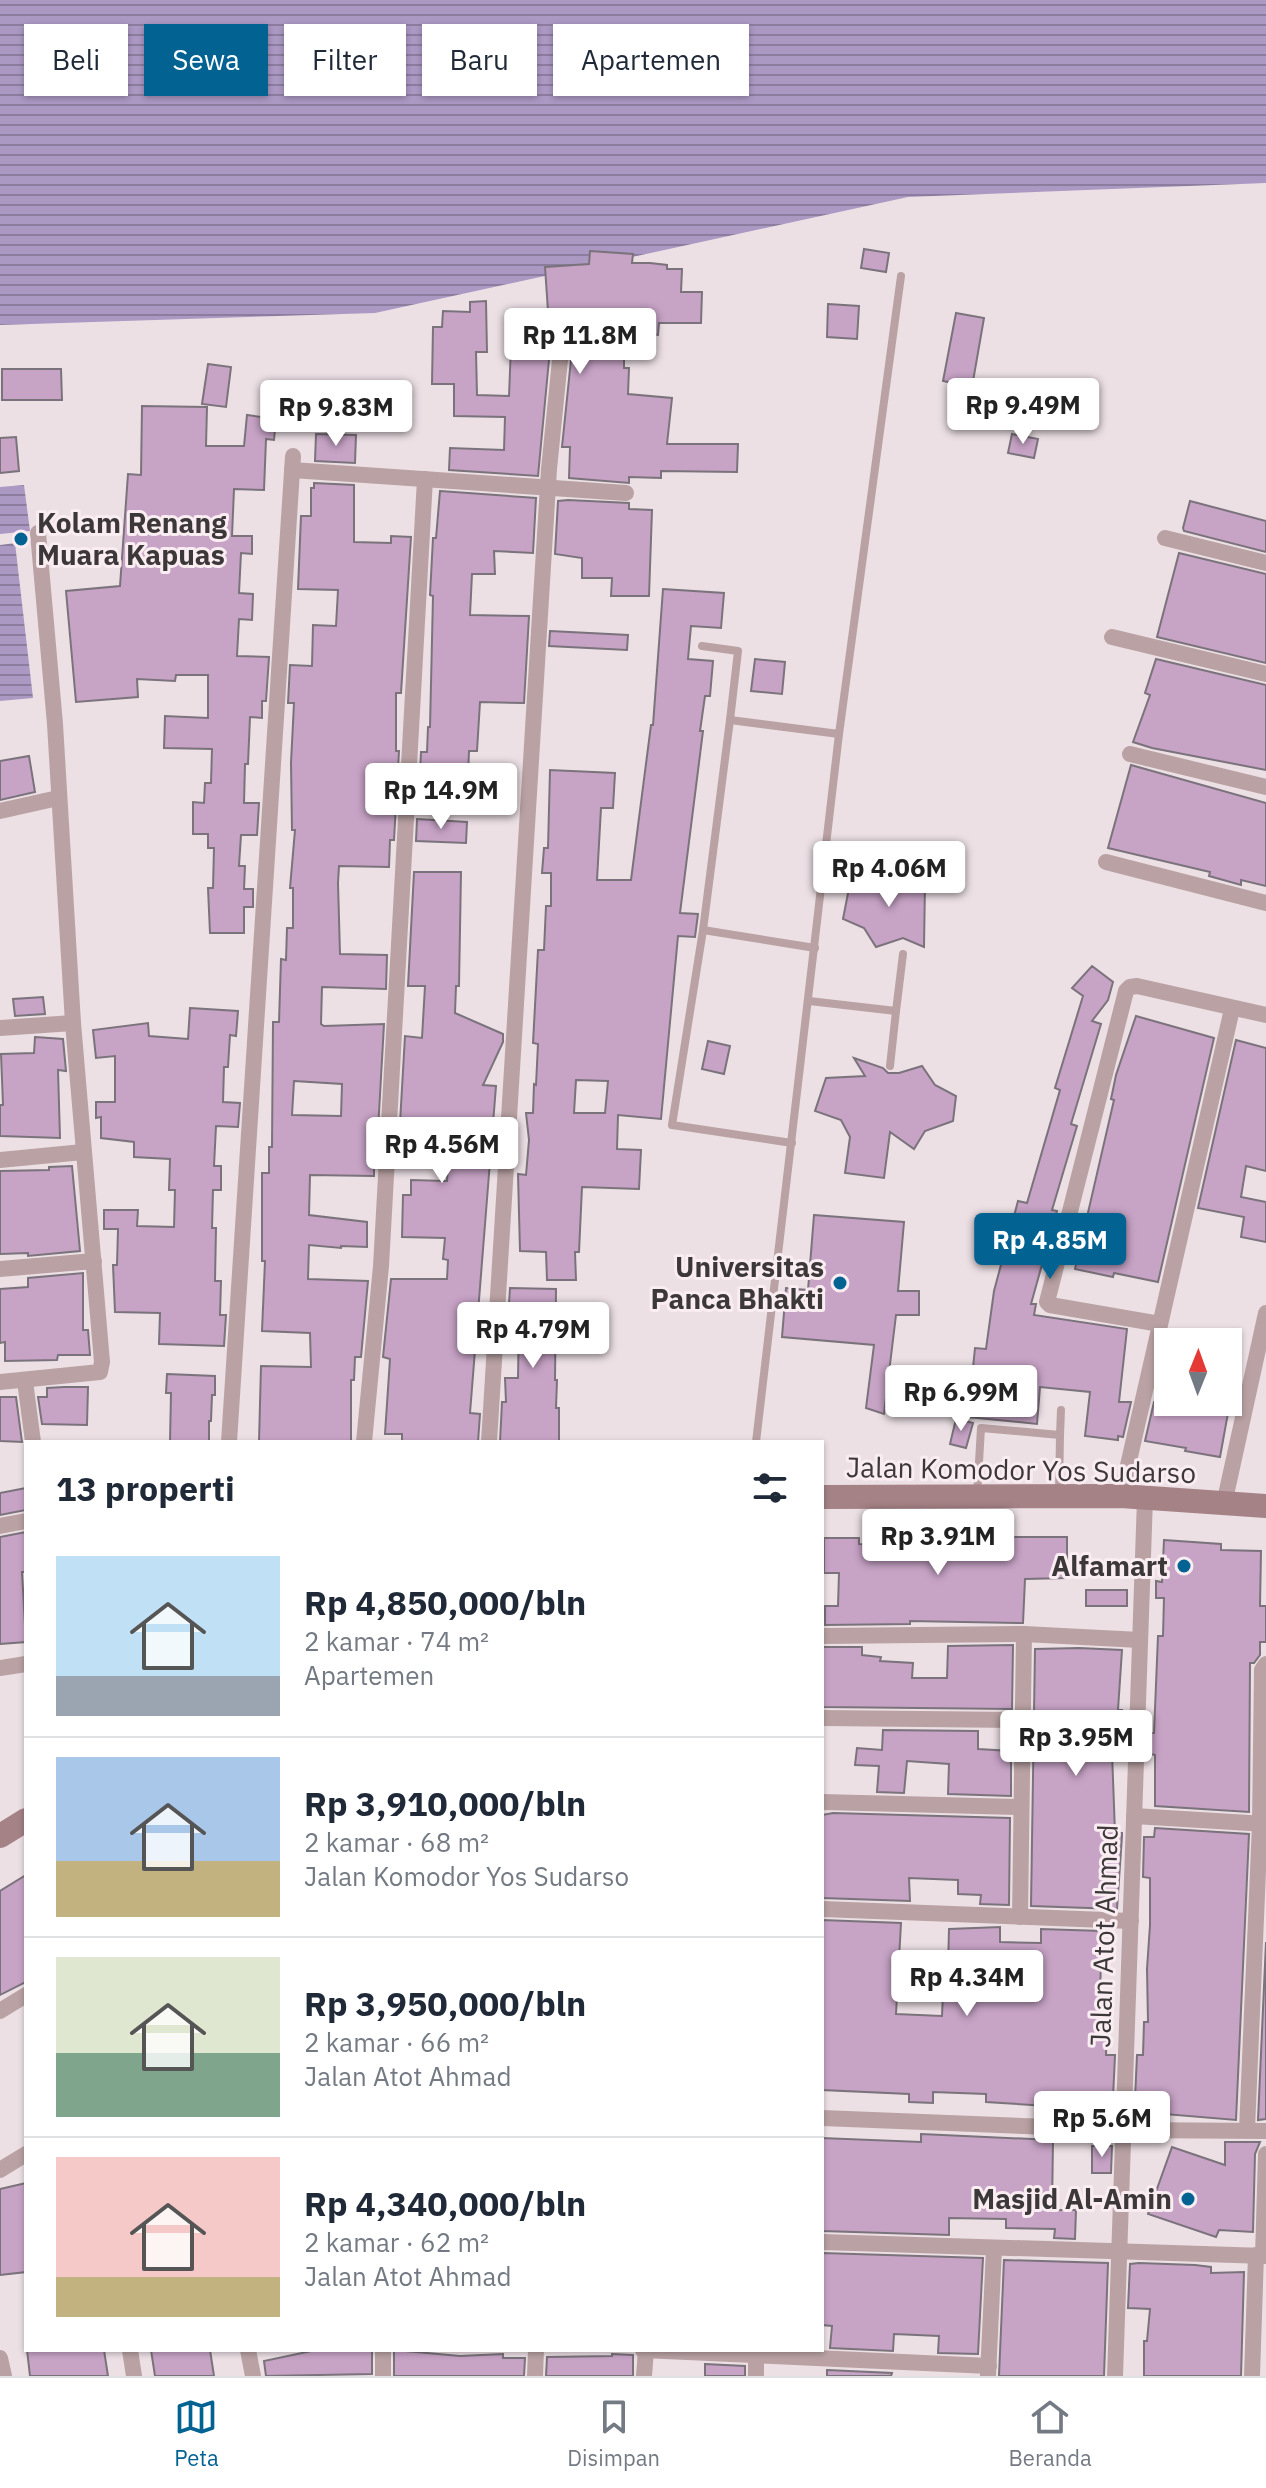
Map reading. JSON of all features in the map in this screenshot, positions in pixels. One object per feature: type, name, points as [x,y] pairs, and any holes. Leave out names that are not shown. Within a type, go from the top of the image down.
[{"type":"street","points":[[489,1440],[548,488],[561,350]]},
{"type":"street","points":[[229,1440],[293,463],[425,479],[626,493]]},
{"type":"street","points":[[364,1440],[381,1266],[425,479]]},
{"type":"street","points":[[0,1382],[100,1372],[102,1369],[73,1023],[55,724],[38,533]]},
{"type":"street","points":[[1165,538],[1266,563]]},
{"type":"street","points":[[1112,637],[1266,674]]},
{"type":"street","points":[[1130,754],[1266,787]]},
{"type":"street","points":[[0,811],[58,798]]},
{"type":"street","points":[[1106,862],[1266,903]]},
{"type":"street","points":[[1160,1324],[1050,1305],[1047,1296],[1126,991],[1137,986],[1266,1015]]},
{"type":"street","name":"Jalan Atot Ahmad","points":[[1115,2376],[1140,1640],[1133,1497],[1160,1324],[1232,1009]]},
{"type":"street","points":[[0,1028],[73,1023]]},
{"type":"street","points":[[0,1160],[83,1152]]},
{"type":"street","points":[[0,1269],[94,1261]]},
{"type":"street","points":[[1224,1504],[1266,1313]]},
{"type":"street","points":[[25,1381],[33,1440]]},
{"type":"street","name":"Jalan Komodor Yos Sudarso","points":[[824,1497],[1133,1497],[1266,1506]]},
{"type":"street","points":[[0,1526],[24,1521]]},
{"type":"street","points":[[1020,1917],[1024,1634]]},
{"type":"street","points":[[824,1636],[1024,1634],[1140,1640]]},
{"type":"street","points":[[0,1668],[24,1664]]},
{"type":"street","points":[[1247,2130],[1259,2017],[1262,1670],[1266,1664]]},
{"type":"street","points":[[824,1718],[1023,1720]]},
{"type":"street","points":[[824,1802],[1021,1807]]},
{"type":"street","points":[[1134,1816],[1263,1824]]},
{"type":"street","points":[[0,1836],[24,1821]]},
{"type":"street","points":[[824,1909],[1131,1921]]},
{"type":"street","points":[[0,2011],[24,1996]]},
{"type":"street","points":[[824,2118],[1124,2130],[1266,2131]]},
{"type":"street","points":[[1252,2376],[1262,2256],[1266,2154]]},
{"type":"street","points":[[0,2170],[24,2155]]},
{"type":"street","points":[[824,2242],[1262,2256]]},
{"type":"street","points":[[700,2352],[989,2371],[994,2249]]},
{"type":"street","points":[[130,2352],[134,2376]]},
{"type":"street","points":[[248,2352],[253,2376]]},
{"type":"street","points":[[383,2352],[383,2376]]},
{"type":"street","points":[[535,2376],[536,2352]]},
{"type":"street","points":[[644,2352],[644,2376]]},
{"type":"street","points":[[756,2354],[756,2376]]},
{"type":"street","points":[[0,2358],[4,2376]]},
{"type":"lane","points":[[756,1440],[839,734],[901,276]]},
{"type":"lane","points":[[702,646],[738,651],[703,930],[672,1125],[792,1143]]},
{"type":"lane","points":[[730,720],[839,734]]},
{"type":"lane","points":[[703,930],[815,948]]},
{"type":"lane","points":[[890,1066],[903,954]]},
{"type":"lane","points":[[809,1001],[896,1011]]},
{"type":"lane","points":[[1059,1496],[1061,1410]]},
{"type":"lane","points":[[977,1496],[981,1428],[1060,1435]]},
{"type":"shaded area","points":[[0,0],[1266,0],[1266,183],[908,197],[375,313],[0,325]]},
{"type":"shaded area","points":[[24,485],[30,531],[0,534],[0,487]]},
{"type":"shaded area","points":[[15,543],[33,698],[0,701],[0,545]]},
{"type":"building","points":[[864,249],[889,253],[886,272],[861,268]]},
{"type":"building","points":[[590,251],[633,254],[632,263],[682,269],[681,292],[702,292],[701,323],[659,323],[658,335],[624,332],[624,368],[629,368],[628,394],[672,398],[667,444],[738,444],[737,472],[661,471],[661,478],[629,477],[629,483],[569,478],[570,447],[562,447],[572,350],[568,342],[561,339],[553,343],[550,349],[538,476],[449,470],[450,448],[504,450],[505,417],[454,416],[454,384],[432,384],[433,327],[442,327],[443,311],[470,312],[470,302],[486,301],[487,352],[476,352],[477,395],[509,396],[511,346],[535,345],[536,311],[548,311],[545,267],[589,264]]},
{"type":"building","points":[[828,304],[859,306],[857,339],[827,337]]},
{"type":"building","points":[[956,313],[984,318],[972,387],[943,381]]},
{"type":"building","points":[[208,364],[231,367],[226,407],[202,404]]},
{"type":"building","points":[[2,369],[61,369],[62,400],[2,400]]},
{"type":"building","points":[[142,406],[207,407],[206,446],[244,446],[247,415],[276,419],[274,440],[266,439],[264,490],[234,489],[232,536],[252,536],[252,554],[241,553],[239,593],[253,594],[252,620],[239,619],[237,656],[269,657],[266,701],[262,701],[262,718],[250,717],[248,764],[245,764],[244,803],[259,803],[257,835],[241,835],[239,866],[245,866],[244,889],[253,889],[253,907],[244,907],[244,933],[210,933],[208,888],[213,888],[214,848],[208,848],[208,834],[193,834],[193,802],[204,803],[205,783],[211,783],[212,749],[164,748],[165,716],[208,718],[208,675],[176,675],[175,681],[137,679],[138,697],[76,702],[66,591],[120,586],[128,474],[141,475]]},
{"type":"building","points":[[316,434],[356,435],[355,463],[315,461]]},
{"type":"building","points":[[1012,434],[1038,439],[1034,458],[1008,453]]},
{"type":"building","points":[[16,437],[19,471],[0,473],[0,438]]},
{"type":"building","points":[[314,483],[354,485],[354,542],[391,543],[391,536],[411,537],[401,693],[396,693],[396,751],[399,751],[394,840],[390,840],[389,867],[339,866],[338,883],[340,954],[387,955],[386,989],[322,987],[321,1024],[324,1026],[384,1024],[374,1176],[310,1175],[309,1215],[367,1222],[367,1247],[309,1245],[308,1279],[368,1281],[361,1357],[355,1357],[354,1380],[351,1380],[351,1440],[259,1440],[261,1366],[311,1367],[310,1333],[262,1331],[265,1261],[262,1261],[262,1173],[269,1173],[269,1147],[272,1147],[273,1022],[279,1022],[281,959],[286,960],[287,928],[293,928],[293,888],[290,888],[295,830],[292,830],[291,763],[294,703],[288,703],[290,665],[312,666],[313,625],[336,626],[338,590],[298,589],[301,516],[311,516],[311,488],[314,488]],"holes":[[[294,1081],[342,1084],[341,1116],[292,1115]]]},
{"type":"building","points":[[440,491],[536,498],[533,553],[494,551],[495,574],[472,574],[470,615],[529,616],[524,703],[480,702],[477,751],[469,751],[468,776],[420,774],[421,752],[427,752],[430,727],[433,596],[430,595],[433,538],[436,538]]},
{"type":"building","points":[[558,501],[629,503],[629,509],[652,510],[649,596],[611,596],[612,578],[582,578],[582,558],[555,554]]},
{"type":"building","points":[[1190,501],[1266,521],[1266,552],[1184,531]]},
{"type":"building","points":[[1179,553],[1266,574],[1266,663],[1157,637]]},
{"type":"building","points":[[663,589],[724,593],[721,628],[691,626],[688,659],[713,661],[710,696],[705,696],[700,731],[703,731],[680,913],[698,914],[695,937],[678,936],[661,1119],[618,1115],[617,1149],[641,1150],[639,1189],[582,1187],[579,1252],[575,1252],[576,1280],[547,1280],[546,1252],[520,1251],[518,1174],[526,1175],[529,1140],[526,1113],[533,1113],[536,1085],[538,1044],[533,1043],[538,950],[544,950],[546,906],[551,906],[551,873],[542,873],[544,848],[548,848],[550,770],[615,773],[613,808],[601,808],[597,880],[631,880],[653,725]],"holes":[[[576,1080],[608,1081],[605,1113],[574,1113]]]},
{"type":"building","points":[[550,631],[628,635],[627,650],[549,646]]},
{"type":"building","points":[[755,659],[785,662],[782,694],[751,691]]},
{"type":"building","points":[[1156,659],[1266,685],[1266,770],[1133,742],[1150,695],[1145,693]]},
{"type":"building","points":[[29,756],[35,792],[0,800],[0,761]]},
{"type":"building","points":[[1131,765],[1266,803],[1266,886],[1241,880],[1241,885],[1209,876],[1210,872],[1108,848]]},
{"type":"building","points":[[417,819],[467,822],[466,843],[416,841]]},
{"type":"building","points":[[886,869],[907,880],[925,883],[924,947],[903,938],[876,947],[864,928],[843,919],[849,888],[866,884]]},
{"type":"building","points":[[414,872],[461,872],[459,986],[456,986],[455,1013],[503,1034],[503,1042],[483,1085],[496,1086],[470,1413],[480,1414],[478,1440],[402,1440],[402,1434],[385,1434],[390,1359],[383,1357],[391,1279],[447,1279],[448,1260],[443,1259],[445,1238],[402,1237],[403,1195],[411,1195],[411,1180],[447,1181],[450,1123],[400,1123],[405,1036],[422,1038],[425,986],[408,986]]},
{"type":"building","points":[[1092,966],[1113,982],[1108,1000],[1092,1021],[1101,1024],[1071,1124],[1077,1126],[1052,1210],[1057,1211],[1031,1304],[1036,1304],[1034,1315],[1127,1329],[1119,1402],[1131,1402],[1123,1437],[1118,1436],[1118,1440],[1085,1436],[1090,1392],[1040,1387],[1037,1424],[968,1417],[975,1348],[986,1349],[994,1291],[1018,1201],[1027,1203],[1060,1090],[1055,1088],[1083,996],[1072,988]]},
{"type":"building","points":[[43,997],[45,1014],[15,1016],[13,999]]},
{"type":"building","points":[[190,1008],[238,1011],[236,1036],[230,1035],[228,1067],[224,1067],[223,1102],[240,1103],[238,1127],[216,1126],[214,1166],[221,1166],[221,1190],[213,1190],[212,1228],[216,1228],[215,1281],[221,1281],[220,1315],[226,1315],[224,1346],[159,1344],[160,1313],[115,1312],[113,1265],[117,1265],[118,1229],[104,1229],[104,1210],[138,1210],[137,1226],[174,1227],[175,1190],[169,1190],[170,1159],[134,1157],[134,1142],[101,1138],[101,1117],[96,1118],[96,1102],[115,1102],[115,1056],[96,1058],[93,1030],[148,1023],[149,1036],[188,1039]]},
{"type":"building","points":[[1136,1016],[1214,1038],[1158,1282],[1075,1269],[1114,1100],[1111,1099],[1116,1075]]},
{"type":"building","points":[[35,1037],[63,1039],[66,1071],[58,1070],[60,1138],[0,1136],[0,1105],[3,1105],[1,1054],[34,1053]]},
{"type":"building","points":[[1236,1040],[1266,1048],[1266,1171],[1246,1166],[1241,1197],[1266,1202],[1266,1242],[1241,1237],[1244,1217],[1198,1208]]},
{"type":"building","points":[[708,1041],[730,1046],[724,1074],[702,1069]]},
{"type":"building","points":[[854,1058],[883,1068],[888,1073],[922,1066],[935,1085],[956,1096],[953,1121],[925,1131],[914,1149],[890,1132],[884,1178],[845,1173],[850,1137],[841,1120],[815,1111],[826,1078],[865,1076]]},
{"type":"building","points":[[72,1166],[80,1251],[28,1256],[28,1253],[0,1254],[0,1171]]},
{"type":"building","points":[[814,1215],[904,1222],[898,1291],[919,1291],[919,1315],[896,1315],[884,1414],[866,1408],[874,1345],[782,1337],[786,1288],[808,1290]]},
{"type":"building","points":[[83,1273],[83,1330],[88,1330],[90,1355],[58,1355],[57,1360],[5,1361],[5,1342],[0,1343],[0,1289],[28,1287],[28,1278]]},
{"type":"building","points":[[510,1288],[556,1289],[555,1380],[559,1440],[500,1440],[502,1402],[506,1402],[505,1378],[518,1378],[519,1320],[508,1319]]},
{"type":"building","points":[[167,1374],[215,1376],[209,1440],[170,1440],[171,1393],[166,1393]]},
{"type":"building","points":[[88,1387],[87,1425],[42,1424],[38,1397],[47,1397],[47,1388]]},
{"type":"building","points":[[0,1397],[16,1397],[22,1442],[0,1441]]},
{"type":"building","points":[[1154,1402],[1154,1416],[1227,1416],[1220,1457],[1145,1441]]},
{"type":"building","points":[[956,1419],[973,1423],[966,1448],[950,1444]]},
{"type":"building","points":[[24,1488],[24,1510],[0,1515],[0,1493]]},
{"type":"building","points":[[891,1530],[986,1537],[1067,1537],[1067,1578],[1025,1579],[1023,1623],[910,1621],[910,1624],[825,1625],[825,1606],[838,1606],[839,1573],[824,1573],[824,1538],[859,1538],[859,1544],[890,1546]]},
{"type":"building","points":[[24,1532],[24,1642],[0,1644],[0,1537]]},
{"type":"building","points":[[1164,1540],[1221,1544],[1221,1550],[1261,1551],[1260,1606],[1266,1606],[1266,1642],[1260,1642],[1260,1655],[1254,1663],[1250,1663],[1249,1812],[1155,1806],[1155,1755],[1147,1753],[1148,1733],[1154,1733],[1158,1636],[1163,1636],[1164,1598],[1156,1598],[1156,1581],[1162,1582]]},
{"type":"building","points":[[1086,1590],[1127,1590],[1127,1606],[1086,1606]]},
{"type":"building","points":[[1013,1645],[1012,1709],[824,1707],[824,1647],[862,1647],[862,1655],[881,1657],[880,1661],[913,1663],[912,1678],[947,1678],[948,1646]]},
{"type":"building","points":[[1035,1649],[1122,1650],[1118,1710],[1122,1710],[1120,1733],[1126,1733],[1125,1752],[1112,1752],[1115,1833],[1122,1833],[1117,1909],[1031,1906]]},
{"type":"building","points":[[883,1730],[978,1731],[978,1749],[1011,1751],[1011,1796],[948,1794],[949,1764],[907,1761],[904,1793],[877,1792],[879,1766],[855,1765],[857,1748],[882,1750]]},
{"type":"building","points":[[824,1815],[1010,1818],[1009,1905],[980,1904],[981,1895],[958,1894],[958,1880],[909,1878],[910,1901],[824,1898]]},
{"type":"building","points":[[1155,1828],[1249,1834],[1236,2120],[1165,2114],[1164,2118],[1143,2117],[1144,2099],[1135,2099],[1137,2055],[1143,2055],[1144,2022],[1148,2022],[1150,1878],[1143,1877],[1144,1837],[1154,1837]]},
{"type":"building","points":[[24,1876],[24,1983],[0,1995],[0,1891]]},
{"type":"building","points":[[824,1920],[901,1923],[896,2014],[942,2016],[949,1929],[1000,1927],[1000,1942],[1041,1943],[1041,1929],[1102,1931],[1099,2024],[1107,2024],[1106,2055],[1115,2055],[1113,2098],[1080,2098],[1079,2105],[1062,2104],[1062,2107],[986,2102],[986,2094],[933,2092],[933,2103],[909,2102],[909,2094],[824,2090]]},
{"type":"building","points":[[1266,1942],[1266,2119],[1258,2120]]},
{"type":"building","points":[[921,2134],[1053,2140],[1052,2210],[1076,2210],[1075,2239],[1054,2238],[1055,2229],[1006,2228],[1006,2219],[949,2218],[949,2235],[824,2231],[824,2138],[921,2142]]},
{"type":"building","points":[[1225,2142],[1260,2142],[1255,2154],[1253,2232],[1219,2230],[1216,2237],[1148,2214],[1172,2147],[1225,2165]]},
{"type":"building","points":[[1092,2146],[1112,2146],[1111,2173],[1092,2173]]},
{"type":"building","points":[[24,2183],[24,2272],[0,2275],[0,2189]]},
{"type":"building","points":[[824,2253],[983,2258],[978,2354],[938,2353],[939,2336],[894,2334],[893,2351],[830,2348],[832,2326],[824,2325]]},
{"type":"building","points":[[1004,2260],[1108,2263],[1104,2376],[999,2376]]},
{"type":"building","points":[[1130,2264],[1211,2267],[1211,2273],[1244,2272],[1241,2376],[1144,2376],[1144,2341],[1147,2341],[1150,2309],[1128,2308]]},
{"type":"building","points":[[27,2352],[104,2352],[108,2376],[30,2376]]},
{"type":"building","points":[[151,2352],[210,2352],[214,2376],[155,2376]]},
{"type":"building","points":[[307,2352],[372,2352],[372,2374],[266,2376],[264,2361]]},
{"type":"building","points":[[394,2352],[460,2356],[503,2354],[503,2358],[525,2358],[524,2376],[394,2376]]},
{"type":"building","points":[[633,2355],[633,2376],[546,2376],[547,2357]]},
{"type":"building","points":[[705,2364],[745,2366],[745,2376],[705,2376]]},
{"type":"building","points":[[827,2370],[892,2373],[891,2376],[827,2376]]},
{"type":"place","name":"Kolam Renang Muara Kapuas","points":[[21,539]]},
{"type":"place","name":"Universitas Panca Bhakti","points":[[840,1283]]},
{"type":"place","name":"Alfamart","points":[[1184,1566]]},
{"type":"place","name":"Masjid Al-Amin","points":[[1188,2199]]}]
